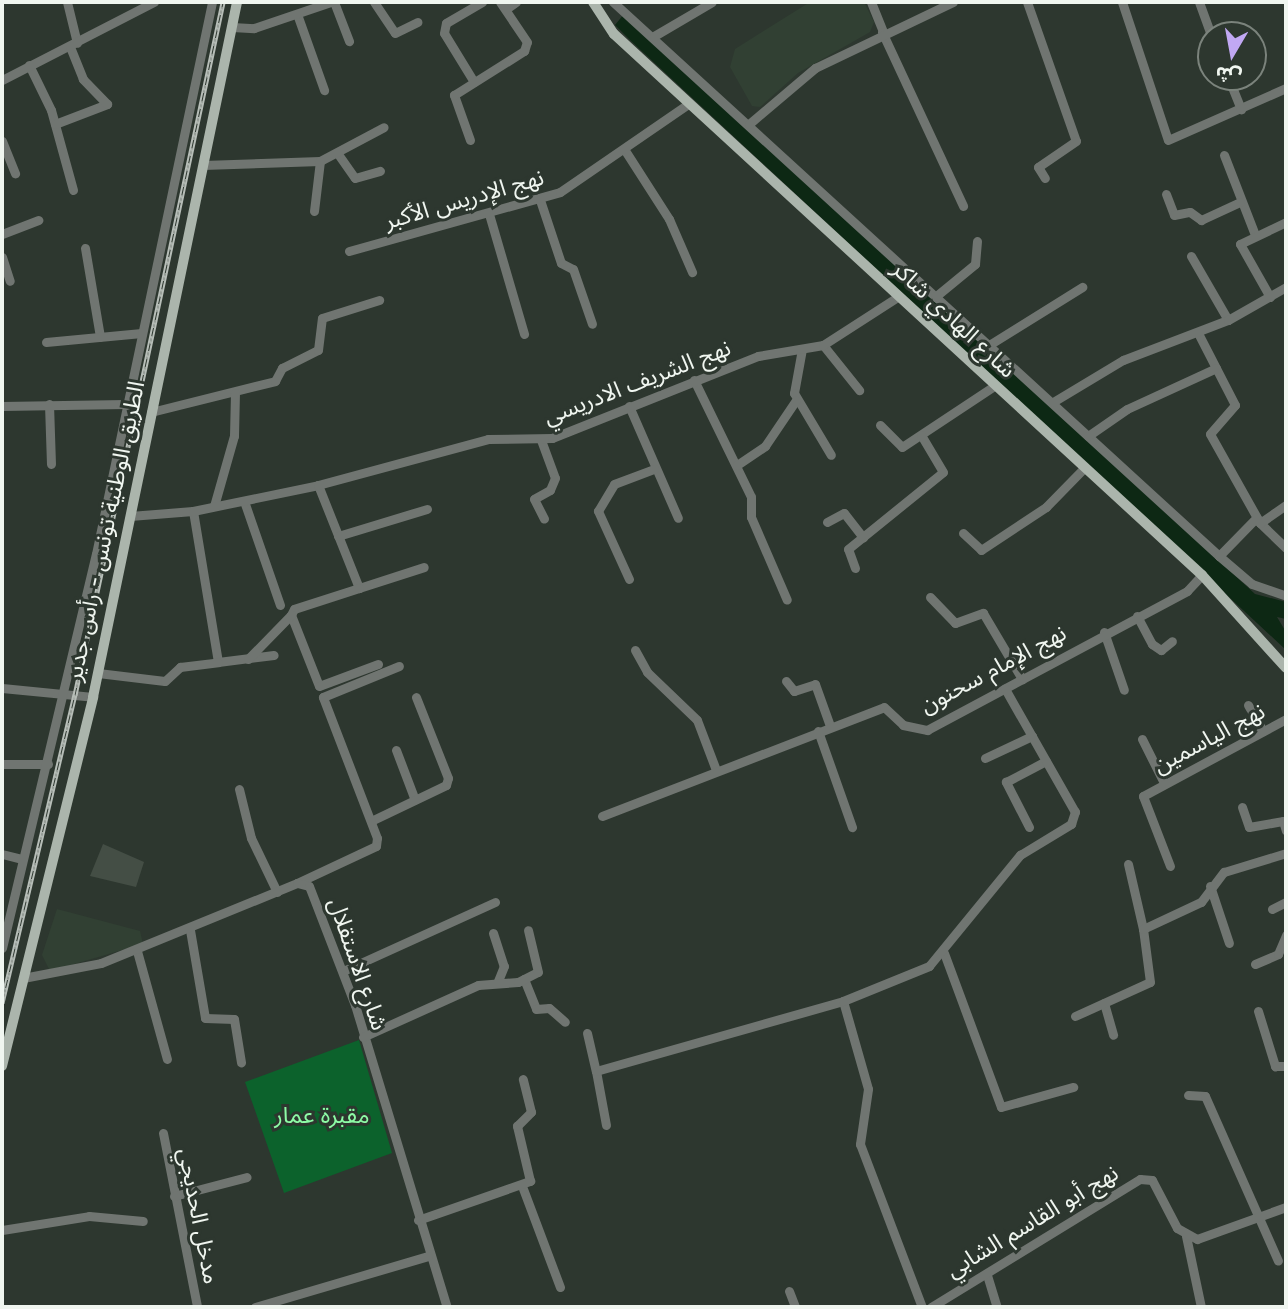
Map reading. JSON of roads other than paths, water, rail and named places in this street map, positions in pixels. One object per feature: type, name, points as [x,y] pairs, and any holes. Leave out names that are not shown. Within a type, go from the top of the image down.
[{"type":"main road","name":"الطريق الوطنية تونس - رأس جدير","points":[[2,1066],[93,697],[237,2]]},
{"type":"main road","name":"شارع الهادي شاكر","points":[[593,2],[614,34],[688,104],[1202,575],[1286,668]]},
{"type":"street","points":[[55,124],[107,104],[83,79],[73,45],[67,2]]},
{"type":"street","points":[[2,80],[154,2]]},
{"type":"street","points":[[2,948],[7,903],[48,764],[64,693],[212,2]]},
{"type":"street","points":[[232,27],[249,30],[332,2],[349,41]]},
{"type":"street","points":[[374,2],[395,33],[418,22]]},
{"type":"street","points":[[474,82],[444,33],[446,23],[482,2]]},
{"type":"street","points":[[470,140],[453,103],[454,95],[524,51],[527,42],[503,5],[516,2]]},
{"type":"street","points":[[613,2],[654,36],[1219,556],[1252,584],[1286,596]]},
{"type":"street","points":[[654,36],[712,2]]},
{"type":"street","points":[[871,2],[963,206]]},
{"type":"street","points":[[748,124],[815,68],[883,32],[953,2]]},
{"type":"street","points":[[1027,2],[1076,141],[1038,167],[1045,178]]},
{"type":"street","points":[[1122,2],[1168,140],[1286,88]]},
{"type":"street","points":[[1199,2],[1206,21]]},
{"type":"street","points":[[298,15],[324,90]]},
{"type":"street","points":[[29,65],[55,124],[73,190]]},
{"type":"street","points":[[1234,91],[1241,110]]},
{"type":"street","name":"نهج الإدريس الأكبر","points":[[349,251],[540,200],[626,152],[688,104]]},
{"type":"street","points":[[203,164],[320,161],[384,128]]},
{"type":"street","points":[[2,141],[15,174]]},
{"type":"street","points":[[626,152],[669,219],[692,272]]},
{"type":"street","points":[[338,154],[355,178],[380,171]]},
{"type":"street","points":[[1224,155],[1255,235]]},
{"type":"street","points":[[314,211],[320,161]]},
{"type":"street","points":[[1166,194],[1174,215],[1190,212],[1199,220],[1240,202]]},
{"type":"street","points":[[540,200],[559,260],[573,269],[593,324]]},
{"type":"street","points":[[489,214],[524,334]]},
{"type":"street","points":[[2,234],[38,219]]},
{"type":"street","points":[[1270,297],[1241,246],[1255,235],[1286,222]]},
{"type":"street","points":[[935,297],[975,264],[977,241]]},
{"type":"street","points":[[85,248],[100,337]]},
{"type":"street","points":[[1191,256],[1228,320]]},
{"type":"street","points":[[2,257],[10,281]]},
{"type":"street","points":[[1053,402],[1123,360],[1228,320],[1286,287]]},
{"type":"street","points":[[989,345],[1082,288]]},
{"type":"street","name":"نهج الشريف الادريسي","points":[[130,516],[193,511],[318,485],[463,443],[541,440],[758,356],[823,345],[899,296]]},
{"type":"street","points":[[152,412],[275,382],[282,368],[318,349],[322,318],[379,300]]},
{"type":"street","points":[[1198,332],[1235,405],[1209,430],[1259,520],[1286,548]]},
{"type":"street","points":[[46,342],[142,334]]},
{"type":"street","points":[[823,345],[859,390]]},
{"type":"street","points":[[737,466],[765,446],[796,400],[802,349]]},
{"type":"street","points":[[1088,436],[1127,409],[1216,368]]},
{"type":"street","points":[[694,380],[737,466],[787,600]]},
{"type":"street","points":[[880,425],[899,447],[994,386]]},
{"type":"street","points":[[214,506],[234,436],[235,393]]},
{"type":"street","points":[[796,400],[831,455]]},
{"type":"street","points":[[50,404],[51,464]]},
{"type":"street","points":[[2,406],[125,404]]},
{"type":"street","points":[[629,406],[654,469],[678,519]]},
{"type":"street","points":[[855,568],[847,552],[942,475],[921,435]]},
{"type":"street","points":[[541,440],[555,480],[534,499],[544,519]]},
{"type":"street","points":[[963,533],[980,551],[1046,508],[1084,468]]},
{"type":"street","points":[[629,579],[598,511],[614,484],[654,469]]},
{"type":"street","points":[[318,485],[359,588]]},
{"type":"street","points":[[244,501],[280,605]]},
{"type":"street","points":[[1219,556],[1259,520],[1286,505]]},
{"type":"street","points":[[338,536],[427,509]]},
{"type":"street","points":[[193,511],[218,662]]},
{"type":"street","points":[[827,522],[846,514],[863,537]]},
{"type":"street","points":[[248,659],[294,609],[424,567]]},
{"type":"street","name":"نهج الإمام سحنون","points":[[602,816],[884,707],[903,725],[927,730],[1104,632],[1187,591],[1202,575]]},
{"type":"street","points":[[930,597],[955,623],[983,613],[1021,679]]},
{"type":"street","points":[[291,615],[319,686],[378,664]]},
{"type":"street","points":[[1137,616],[1152,644],[1161,650],[1172,640]]},
{"type":"street","points":[[1104,632],[1124,690]]},
{"type":"street","points":[[635,650],[647,672],[697,720],[716,770]]},
{"type":"street","points":[[98,673],[165,681],[180,667],[274,654]]},
{"type":"street","points":[[298,883],[376,846],[371,821],[321,704],[323,697],[399,666]]},
{"type":"street","points":[[786,681],[794,691],[815,684],[831,726]]},
{"type":"street","points":[[2,688],[93,697]]},
{"type":"street","points":[[596,1071],[843,1001],[929,966],[944,953],[1020,855],[1075,820],[1046,761],[1005,689]]},
{"type":"street","points":[[371,821],[415,800],[448,778],[416,697]]},
{"type":"street","points":[[1248,705],[1263,731]]},
{"type":"street","name":"نهج الياسمين","points":[[1170,866],[1142,800],[1164,783],[1286,719]]},
{"type":"street","points":[[818,731],[852,827]]},
{"type":"street","points":[[985,758],[1032,736]]},
{"type":"street","points":[[1142,739],[1164,783]]},
{"type":"street","points":[[396,750],[415,800]]},
{"type":"street","points":[[1029,827],[1006,782],[1046,761]]},
{"type":"street","points":[[2,764],[48,764]]},
{"type":"street","points":[[239,789],[251,838],[276,892]]},
{"type":"street","points":[[1242,807],[1249,827],[1283,821],[1286,831]]},
{"type":"street","points":[[1143,929],[1197,904],[1224,872],[1286,853]]},
{"type":"street","points":[[2,854],[22,859]]},
{"type":"street","points":[[1075,1016],[1150,982],[1143,929],[1128,863]]},
{"type":"street","name":"شارع الاستقلال","points":[[23,978],[63,974],[137,951],[298,883],[313,893],[343,971],[428,1256],[447,1307]]},
{"type":"street","points":[[1210,886],[1229,943]]},
{"type":"street","points":[[343,971],[495,902]]},
{"type":"street","points":[[1272,909],[1286,902]]},
{"type":"street","points":[[190,930],[205,1018],[234,1019],[241,1062]]},
{"type":"street","points":[[363,1037],[497,983],[524,979],[540,965],[528,930]]},
{"type":"street","points":[[493,933],[504,966],[497,983]]},
{"type":"street","points":[[1255,964],[1278,954],[1286,935]]},
{"type":"street","points":[[137,951],[167,1059]]},
{"type":"street","points":[[944,953],[1001,1107],[1073,1087]]},
{"type":"street","points":[[524,979],[537,1009],[549,1008],[565,1022]]},
{"type":"street","points":[[843,1001],[867,1089],[860,1144],[922,1307]]},
{"type":"street","points":[[1104,1003],[1113,1035]]},
{"type":"street","points":[[1258,1012],[1275,1066],[1286,1066]]},
{"type":"street","points":[[587,1033],[606,1125]]},
{"type":"street","points":[[418,1220],[522,1186],[531,1177],[517,1126],[531,1112],[523,1079]]},
{"type":"street","points":[[1188,1095],[1205,1096],[1278,1261]]},
{"type":"street","name":"مدخل الحديجي","points":[[163,1133],[197,1307]]},
{"type":"street","points":[[174,1196],[247,1177]]},
{"type":"street","name":"نهج أبو القاسم الشابي","points":[[931,1307],[987,1275],[1140,1178],[1152,1180],[1186,1236],[1202,1307]]},
{"type":"street","points":[[522,1186],[560,1287]]},
{"type":"street","points":[[1186,1236],[1204,1237],[1286,1207]]},
{"type":"street","points":[[2,1230],[89,1216],[143,1221]]},
{"type":"street","points":[[256,1307],[428,1256]]},
{"type":"street","points":[[987,1275],[997,1307]]},
{"type":"street","points":[[789,1291],[794,1307]]},
{"type":"railway","points":[[2,1003],[75,695],[223,2]]},
{"type":"park label","name":"مقبرة عمار","points":[[322,1115]]}]
